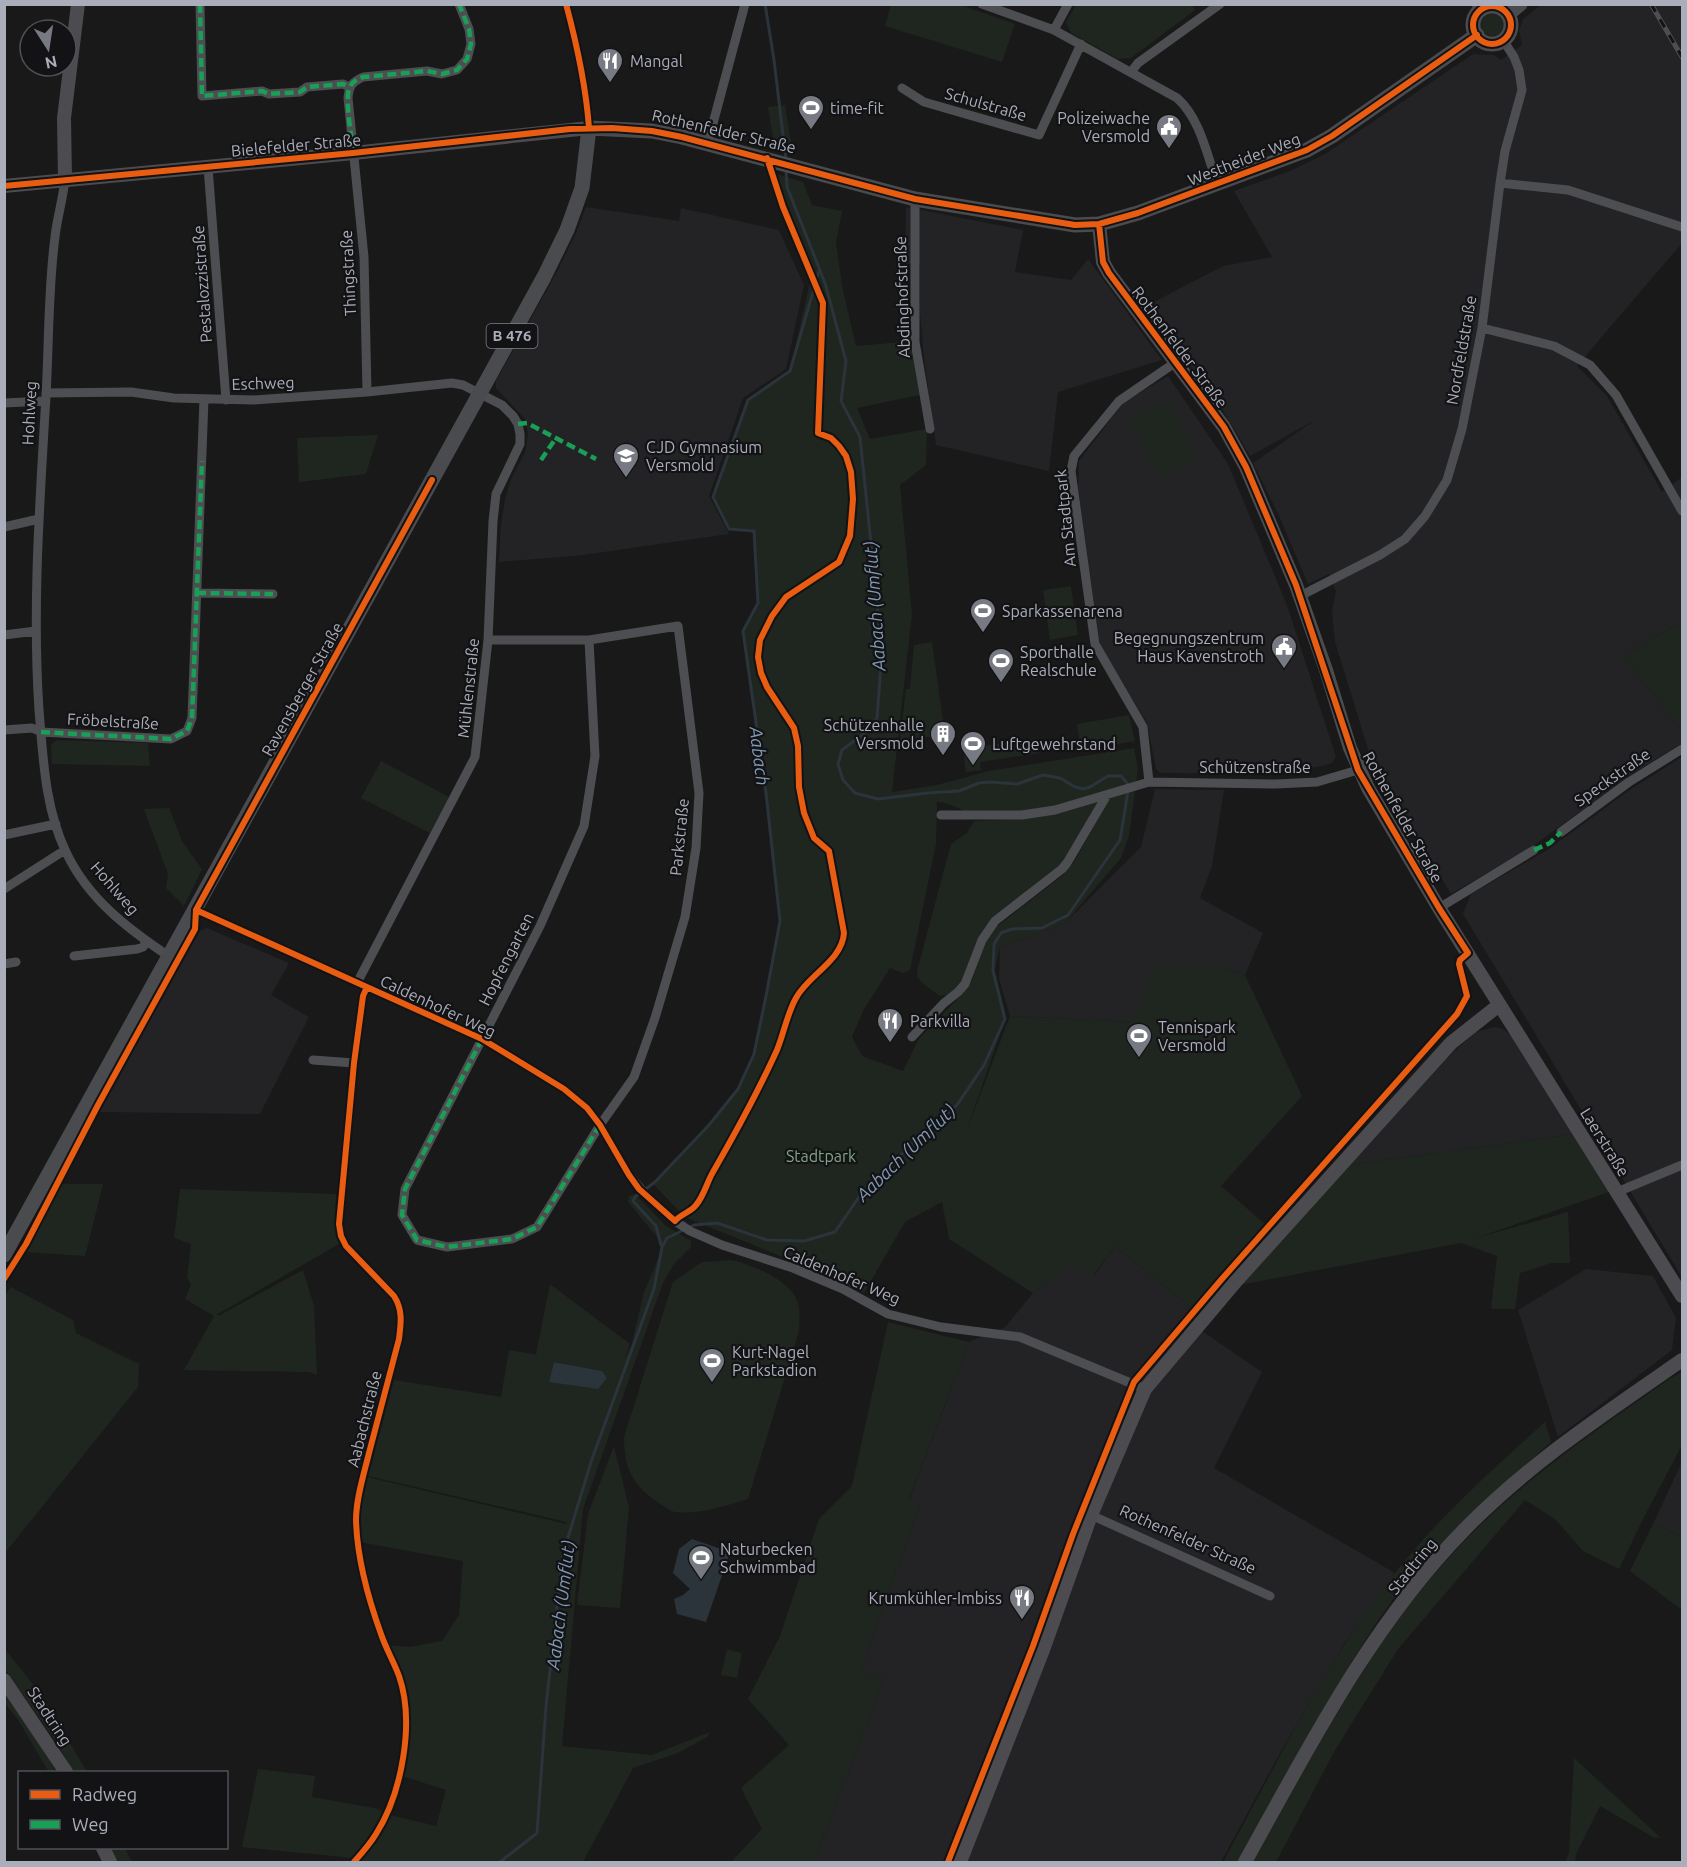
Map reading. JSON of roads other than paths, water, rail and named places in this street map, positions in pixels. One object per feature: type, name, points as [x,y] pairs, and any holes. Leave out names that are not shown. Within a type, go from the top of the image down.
[{"type":"main road","points":[[1478,7],[1514,9],[1510,31],[1503,40],[1489,43],[1477,35],[1473,25],[1478,7]]},
{"type":"main road","name":"Westheider Weg","points":[[1099,224],[1137,213],[1278,163],[1307,150],[1332,136],[1477,35]]},
{"type":"main road","name":"Rothenfelder Straße","points":[[589,128],[652,131],[708,142],[915,199],[1075,225],[1099,224]]},
{"type":"main road","name":"Ravensberger Straße","points":[[4,1255],[544,277],[567,230],[582,188],[589,128]]},
{"type":"street","name":"Hohlweg","points":[[78,4],[64,118],[65,179],[55,237],[39,519],[36,631],[41,732],[49,798],[65,850],[76,870],[113,916],[170,957]]},
{"type":"street","points":[[200,4],[202,96],[262,91],[269,94],[300,92],[307,87],[343,84],[349,87],[363,77],[427,70],[442,74],[457,69],[467,59],[471,44],[469,29],[459,4]]},
{"type":"street","name":"Ravensberger Straße","points":[[566,4],[582,73],[589,128]]},
{"type":"street","points":[[708,142],[745,4]]},
{"type":"street","points":[[982,4],[1054,30],[1177,98],[1185,105],[1198,130],[1217,183]]},
{"type":"street","points":[[1054,30],[1068,4]]},
{"type":"street","points":[[1131,72],[1138,63],[1220,4]]},
{"type":"street","name":"Nordfeldstraße","points":[[1300,596],[1380,555],[1405,539],[1425,516],[1446,480],[1462,429],[1482,328],[1505,151],[1522,90],[1517,63],[1503,40]]},
{"type":"street","name":"Schulstraße","points":[[902,88],[924,102],[1039,135],[1081,44]]},
{"type":"street","name":"Thingstraße","points":[[349,87],[348,98],[364,257],[367,392]]},
{"type":"street","name":"Bielefelder Straße","points":[[4,186],[589,128]]},
{"type":"street","name":"Pestalozzistraße","points":[[208,167],[226,400]]},
{"type":"street","points":[[1500,183],[1568,190],[1683,227]]},
{"type":"street","name":"Abdinghofstraße","points":[[915,199],[915,342],[930,429]]},
{"type":"street","name":"Rothenfelder Straße","points":[[960,1863],[1043,1650],[1091,1515],[1145,1389],[1237,1280],[1451,1043],[1499,1005],[1439,908],[1359,770],[1300,596],[1246,467],[1224,427],[1109,273],[1103,262],[1099,224]]},
{"type":"street","points":[[1482,328],[1554,346],[1590,365],[1616,395],[1683,511]]},
{"type":"street","name":"Am Stadtpark","points":[[1149,782],[1143,727],[1095,644],[1071,471],[1074,456],[1119,401],[1176,362]]},
{"type":"street","name":"Eschweg","points":[[4,403],[46,397],[131,392],[174,398],[254,400],[452,383],[463,385],[479,393]]},
{"type":"street","name":"Mühlenstraße","points":[[357,983],[475,757],[488,640],[496,494],[520,444],[518,424],[513,416],[502,405],[479,393]]},
{"type":"street","name":"Fröbelstraße","points":[[41,732],[171,739],[180,737],[187,731],[192,718],[204,399]]},
{"type":"street","points":[[4,527],[39,519]]},
{"type":"street","points":[[197,593],[273,594]]},
{"type":"street","name":"Parkstraße","points":[[589,640],[678,626],[699,793],[696,848],[685,917],[655,1018],[634,1077],[600,1125]]},
{"type":"street","points":[[4,635],[36,631]]},
{"type":"street","points":[[488,640],[589,640]]},
{"type":"street","name":"Hopfengarten","points":[[589,640],[595,756],[584,826],[540,926],[405,1189],[402,1215],[417,1240],[447,1247],[512,1239],[537,1227],[600,1125]]},
{"type":"street","points":[[4,730],[32,728],[41,732]]},
{"type":"street","name":"Speckstraße","points":[[1561,832],[1629,782],[1683,749]]},
{"type":"street","name":"Schützenstraße","points":[[941,815],[1022,815],[1055,810],[1149,782],[1276,784],[1317,782],[1359,770]]},
{"type":"street","points":[[912,1037],[965,984],[982,940],[996,921],[1067,863],[1107,795]]},
{"type":"street","points":[[4,835],[56,824]]},
{"type":"street","points":[[1439,908],[1534,849]]},
{"type":"street","points":[[4,889],[65,850]]},
{"type":"street","name":"Caldenhofer Weg","points":[[196,910],[482,1039],[564,1089],[587,1108],[600,1125],[629,1175],[642,1192],[659,1209],[686,1228],[722,1245],[793,1268],[843,1289],[888,1314],[941,1327],[1020,1337],[1145,1389]]},
{"type":"street","points":[[74,956],[136,949],[146,941]]},
{"type":"street","points":[[4,963],[16,962]]},
{"type":"street","name":"Aabachstraße","points":[[354,1863],[376,1834],[386,1815],[398,1778],[404,1748],[406,1718],[399,1675],[382,1636],[369,1595],[358,1548],[356,1517],[361,1485],[402,1320],[399,1304],[394,1296],[354,1257],[341,1236],[339,1210],[354,1063],[363,996],[367,987]]},
{"type":"street","name":"Laerstraße","points":[[1499,1005],[1683,1296]]},
{"type":"street","points":[[313,1060],[354,1063]]},
{"type":"street","points":[[1617,1192],[1683,1165]]},
{"type":"street","name":"Stadtring","points":[[1245,1863],[1312,1743],[1364,1659],[1412,1591],[1450,1545],[1539,1463],[1683,1360]]},
{"type":"street","name":"Rothenfelder Straße","points":[[1091,1515],[1270,1596]]},
{"type":"street","name":"Stadtring","points":[[4,1680],[65,1771]]},
{"type":"street","points":[[103,1849],[110,1863]]},
{"type":"waterway","name":"Aabach (Umflut)","points":[[765,4],[786,160]]},
{"type":"waterway","name":"Aabach (Umflut)","points":[[500,1862],[537,1833],[546,1706],[563,1554],[592,1459],[654,1289],[662,1247],[667,1238],[694,1225],[717,1223],[767,1240],[804,1241],[835,1232],[861,1194],[924,1132],[957,1105],[984,1065],[1005,1019],[993,971],[994,944],[1001,933],[1012,929],[1042,928],[1068,915],[1120,840],[1128,791],[1127,783],[1121,776],[1108,776],[1083,789],[1060,778],[1043,775],[1017,784],[979,783],[959,791],[878,799],[855,793],[843,780],[838,764],[842,750],[869,730],[877,718],[882,651],[860,437],[841,401],[846,361],[825,283],[787,187],[786,170]]},
{"type":"waterway","name":"Aabach","points":[[661,1245],[656,1226],[633,1201],[655,1182],[709,1125],[738,1089],[754,1054],[780,921],[766,793],[743,631],[758,603],[754,531],[729,529],[713,497],[748,400],[790,371],[819,271]]},
{"type":"railway","points":[[1651,4],[1682,57]]},
{"type":"place","name":"Mangal","points":[[610,84]]},
{"type":"place","name":"time-fit","points":[[811,131]]},
{"type":"place","name":"Polizeiwache Versmold","points":[[1169,150]]},
{"type":"place","name":"CJD Gymnasium Versmold","points":[[626,479]]},
{"type":"place","name":"Sparkassenarena","points":[[983,634]]},
{"type":"place","name":"Begegnungszentrum Haus Kavenstroth","points":[[1284,670]]},
{"type":"place","name":"Sporthalle Realschule","points":[[1001,684]]},
{"type":"place","name":"Schützenhalle Versmold","points":[[943,757]]},
{"type":"place","name":"Luftgewehrstand","points":[[973,767]]},
{"type":"place","name":"Parkvilla","points":[[890,1044]]},
{"type":"place","name":"Tennispark Versmold","points":[[1139,1059]]},
{"type":"place","name":"Kurt-Nagel Parkstadion","points":[[712,1384]]},
{"type":"place","name":"Naturbecken Schwimmbad","points":[[701,1581]]},
{"type":"place","name":"Krumkühler-Imbiss","points":[[1022,1621]]},
{"type":"park label","name":"Stadtpark","points":[[821,1156]]}]
